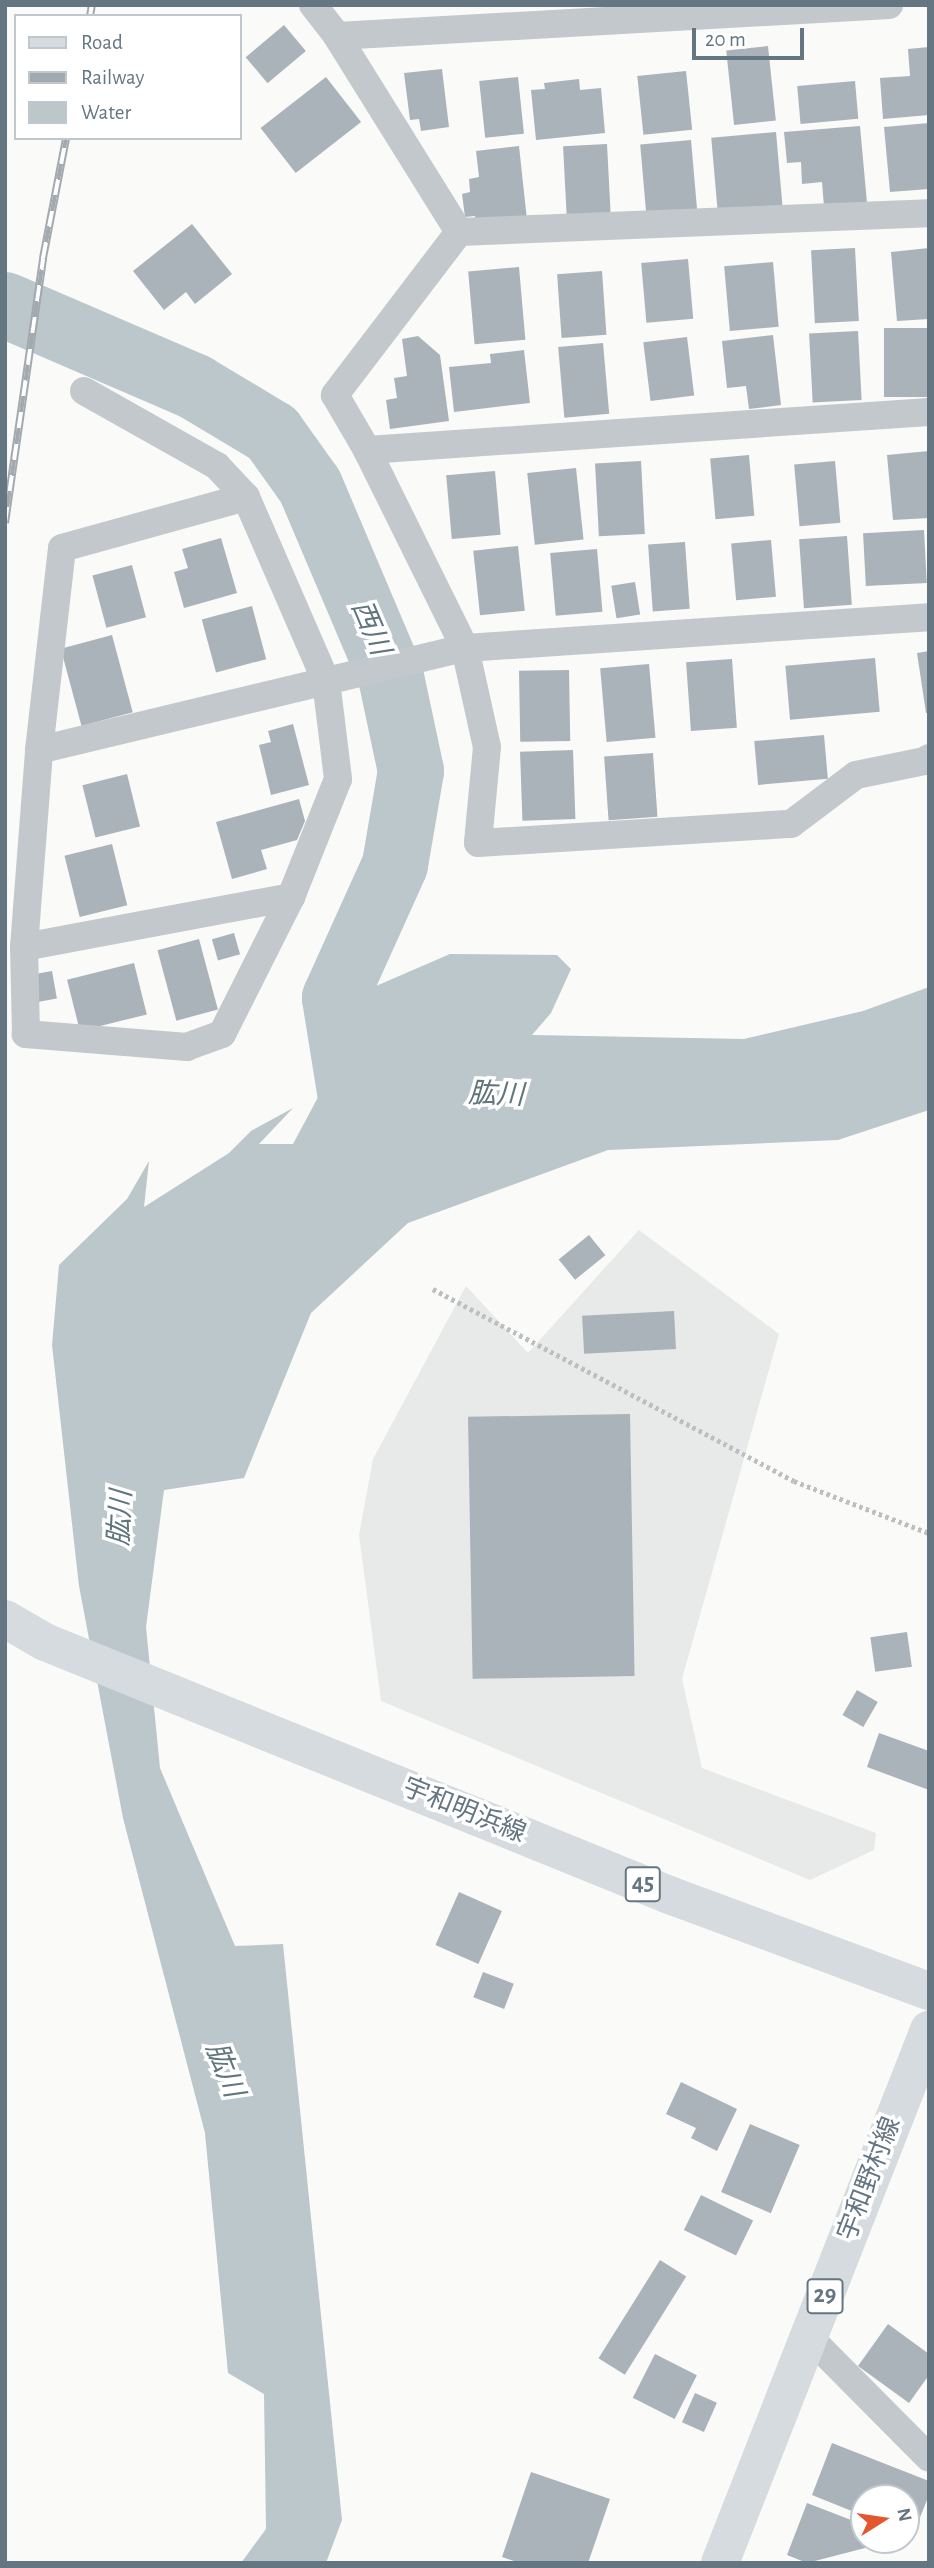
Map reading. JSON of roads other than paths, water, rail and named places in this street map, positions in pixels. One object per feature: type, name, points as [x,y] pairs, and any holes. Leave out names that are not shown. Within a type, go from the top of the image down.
[{"type":"main road","name":"宇和明浜線","points":[[5,1619],[45,1642],[362,1768],[672,1896],[929,1991]]},
{"type":"main road","name":"宇和野村線","points":[[720,2563],[929,2030]]},
{"type":"street","points":[[313,5],[337,36],[459,232]]},
{"type":"street","points":[[337,36],[663,11],[889,5]]},
{"type":"street","points":[[459,232],[929,213]]},
{"type":"street","points":[[459,232],[335,395],[367,450],[465,648],[487,747],[478,843],[791,824],[856,775],[929,758]]},
{"type":"street","points":[[84,391],[217,466],[246,497],[326,681],[338,779],[291,897],[222,1034],[187,1047],[26,1034],[24,947],[39,750],[62,548],[246,497]]},
{"type":"street","points":[[367,450],[929,412]]},
{"type":"street","points":[[39,750],[465,648],[929,617]]},
{"type":"street","points":[[24,947],[291,897]]},
{"type":"street","points":[[809,2337],[929,2458]]},
{"type":"water","name":"肱川","points":[[450,954],[557,955],[571,969],[551,1013],[532,1035],[744,1039],[863,1011],[929,987],[929,1110],[838,1140],[608,1150],[408,1223],[311,1313],[244,1478],[164,1490],[146,1627],[160,1768],[235,1946],[283,1944],[342,2520],[326,2563],[241,2563],[266,2529],[264,2394],[228,2373],[205,2133],[123,1818],[79,1586],[52,1345],[59,1265],[127,1199],[149,1161],[144,1207],[229,1153],[251,1131],[293,1108],[259,1144],[293,1144],[331,1073],[328,1028],[376,986]]},
{"type":"waterway","name":"西川","points":[[5,305],[195,387],[272,433],[310,486],[391,677],[411,771],[395,865],[335,998],[353,1110]]},
{"type":"railway","points":[[90,14],[92,5]]},
{"type":"railway","points":[[5,523],[43,258],[66,140]]}]
